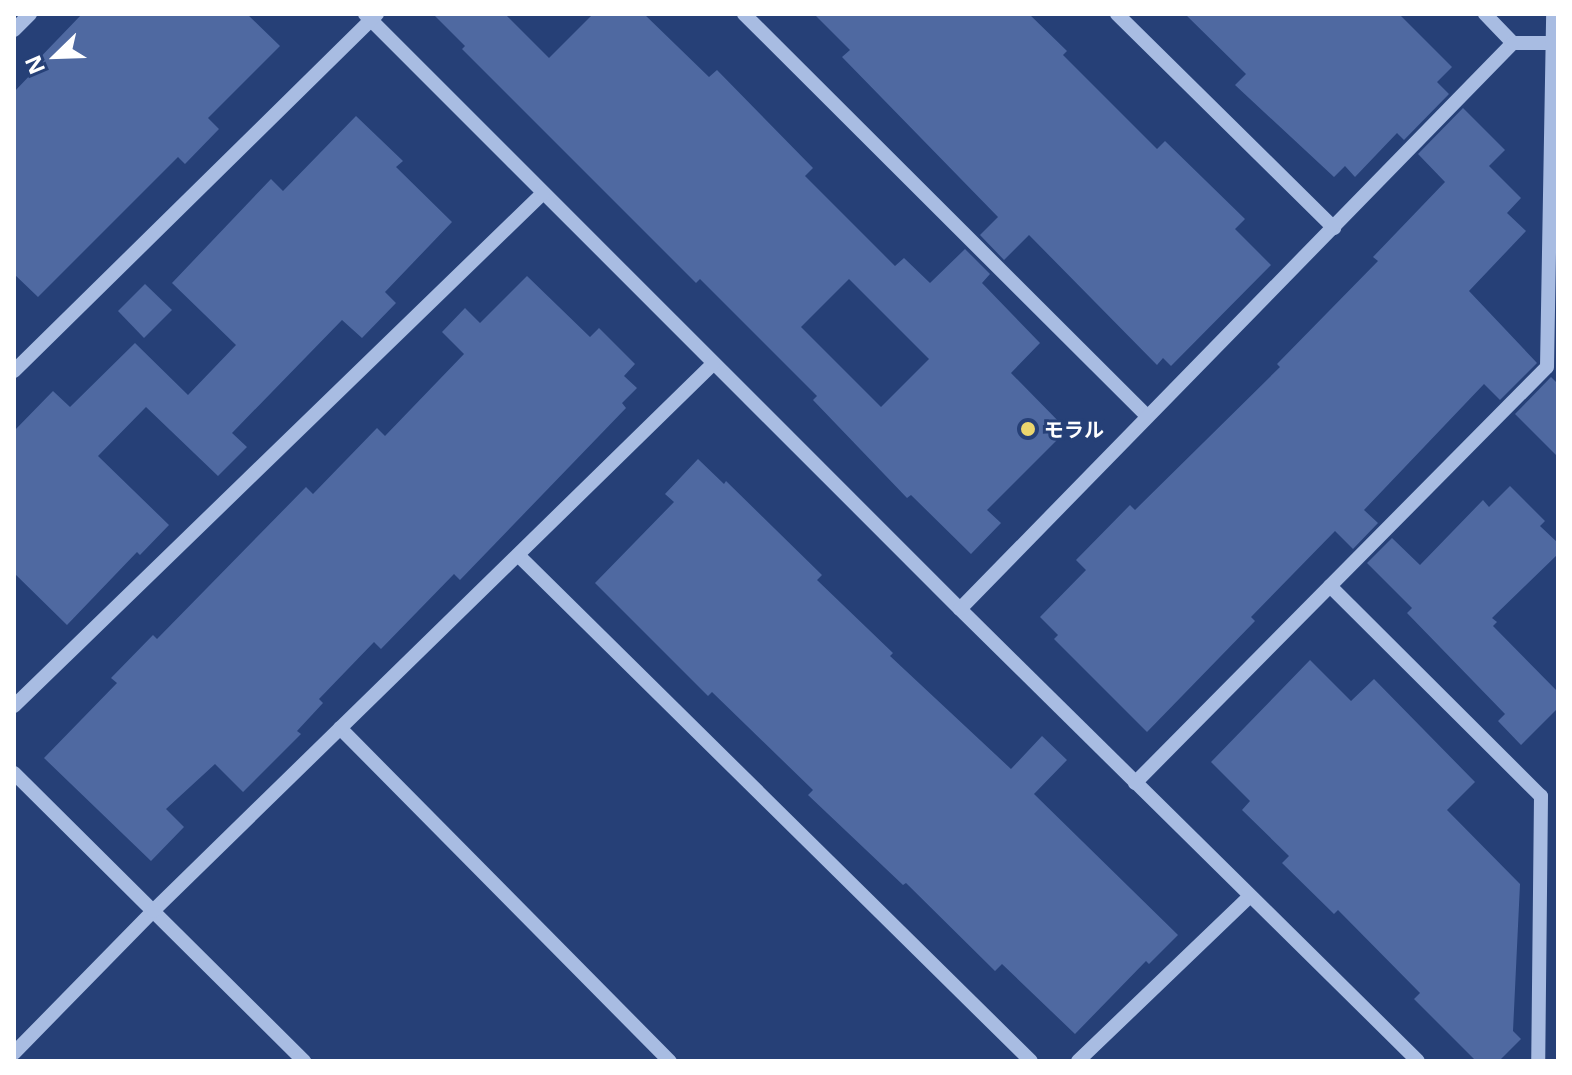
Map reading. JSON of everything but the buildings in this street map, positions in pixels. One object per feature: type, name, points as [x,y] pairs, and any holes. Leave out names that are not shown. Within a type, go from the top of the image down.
[{"type":"street","points":[[14,30],[30,14]]},
{"type":"street","points":[[744,14],[1146,415]]},
{"type":"street","points":[[1117,14],[1334,228]]},
{"type":"street","points":[[1485,14],[1513,43]]},
{"type":"street","points":[[1135,783],[1547,367],[1553,14]]},
{"type":"street","points":[[14,371],[371,16],[713,364],[1418,1061]]},
{"type":"street","points":[[960,609],[1146,415],[1334,228],[1513,43],[1552,43]]},
{"type":"street","points":[[14,706],[543,193]]},
{"type":"street","points":[[14,1053],[153,911],[713,364]]},
{"type":"street","points":[[519,556],[1031,1061]]},
{"type":"street","points":[[1330,586],[1541,796],[1538,1061]]},
{"type":"street","points":[[340,728],[670,1061]]},
{"type":"street","points":[[14,773],[304,1061]]},
{"type":"street","points":[[1078,1061],[1250,896]]},
{"type":"place","name":"モラル","points":[[1028,429]]}]
